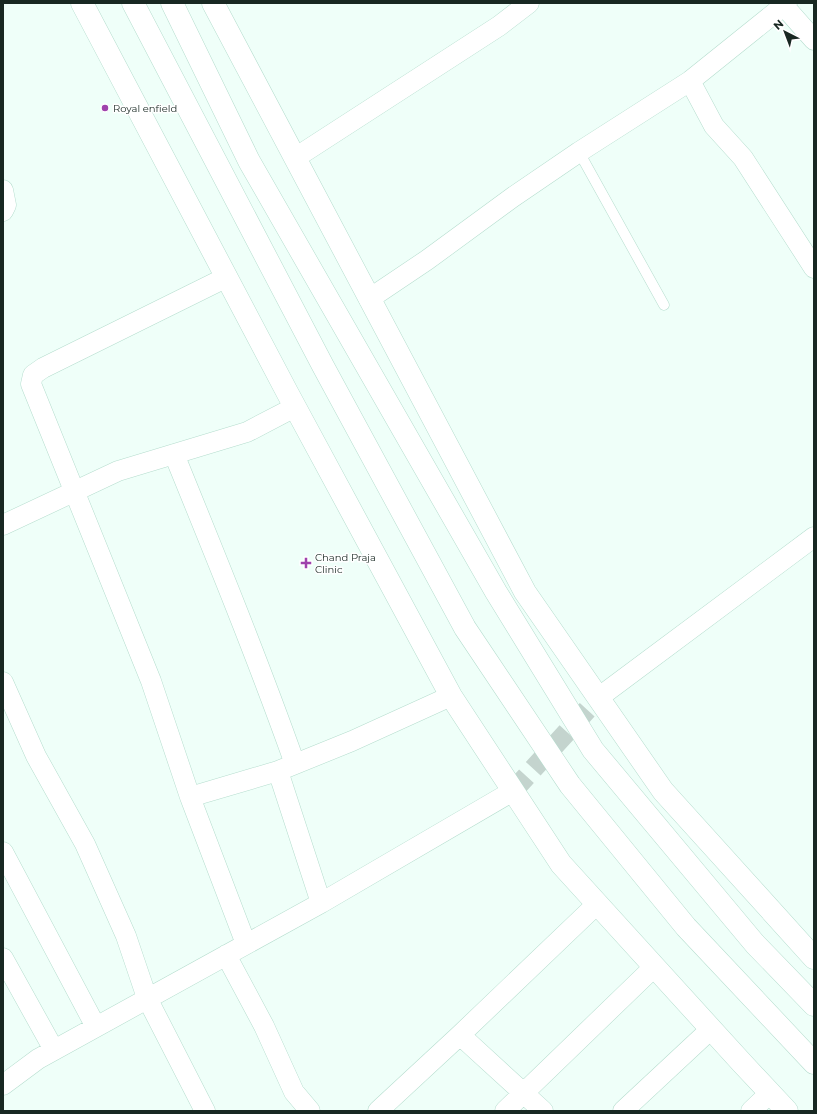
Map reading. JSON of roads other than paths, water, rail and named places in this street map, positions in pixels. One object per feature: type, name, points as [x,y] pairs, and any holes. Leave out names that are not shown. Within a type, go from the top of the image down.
[{"type":"main road","points":[[82,3],[295,407],[451,696],[561,864],[786,1111]]},
{"type":"main road","points":[[133,3],[323,366],[465,628],[570,785],[686,927],[814,1064]]},
{"type":"main road","points":[[172,3],[249,161],[496,592],[593,750],[755,944],[814,1005]]},
{"type":"main road","points":[[213,3],[525,592],[663,791],[814,958]]},
{"type":"street","points":[[295,158],[500,26],[529,3]]},
{"type":"street","points":[[369,299],[427,260],[513,197],[579,152],[690,81],[785,4],[814,40]]},
{"type":"street","points":[[690,81],[714,126],[744,158],[814,268]]},
{"type":"street","points":[[3,190],[6,205],[3,211]]},
{"type":"street","points":[[227,277],[43,368],[33,375],[31,379],[32,389],[75,491],[151,681],[190,797],[246,944]]},
{"type":"street","points":[[3,525],[118,471],[247,432],[295,407]]},
{"type":"street","points":[[174,454],[233,598],[266,684],[321,903]]},
{"type":"street","points":[[598,698],[812,544]]},
{"type":"street","points":[[3,682],[36,756],[88,851],[126,936],[147,998],[205,1111]]},
{"type":"street","points":[[190,797],[287,768],[451,696]]},
{"type":"street","points":[[5,1076],[321,903],[513,791]]},
{"type":"street","points":[[3,852],[96,1026]]},
{"type":"street","points":[[378,1111],[597,904]]},
{"type":"street","points":[[226,955],[264,1026],[294,1092],[310,1111]]},
{"type":"street","points":[[3,958],[54,1050]]},
{"type":"street","points":[[505,1111],[654,967]]},
{"type":"street","points":[[623,1111],[711,1029]]},
{"type":"street","points":[[460,1035],[543,1111]]},
{"type":"street","points":[[751,1111],[770,1093]]},
{"type":"lane","points":[[579,152],[664,305]]},
{"type":"tunnel","points":[[513,791],[598,698]]},
{"type":"place","name":"Royal enfield","points":[[105,108]]},
{"type":"place","name":"Chand Praja Clinic","points":[[306,563]]}]
